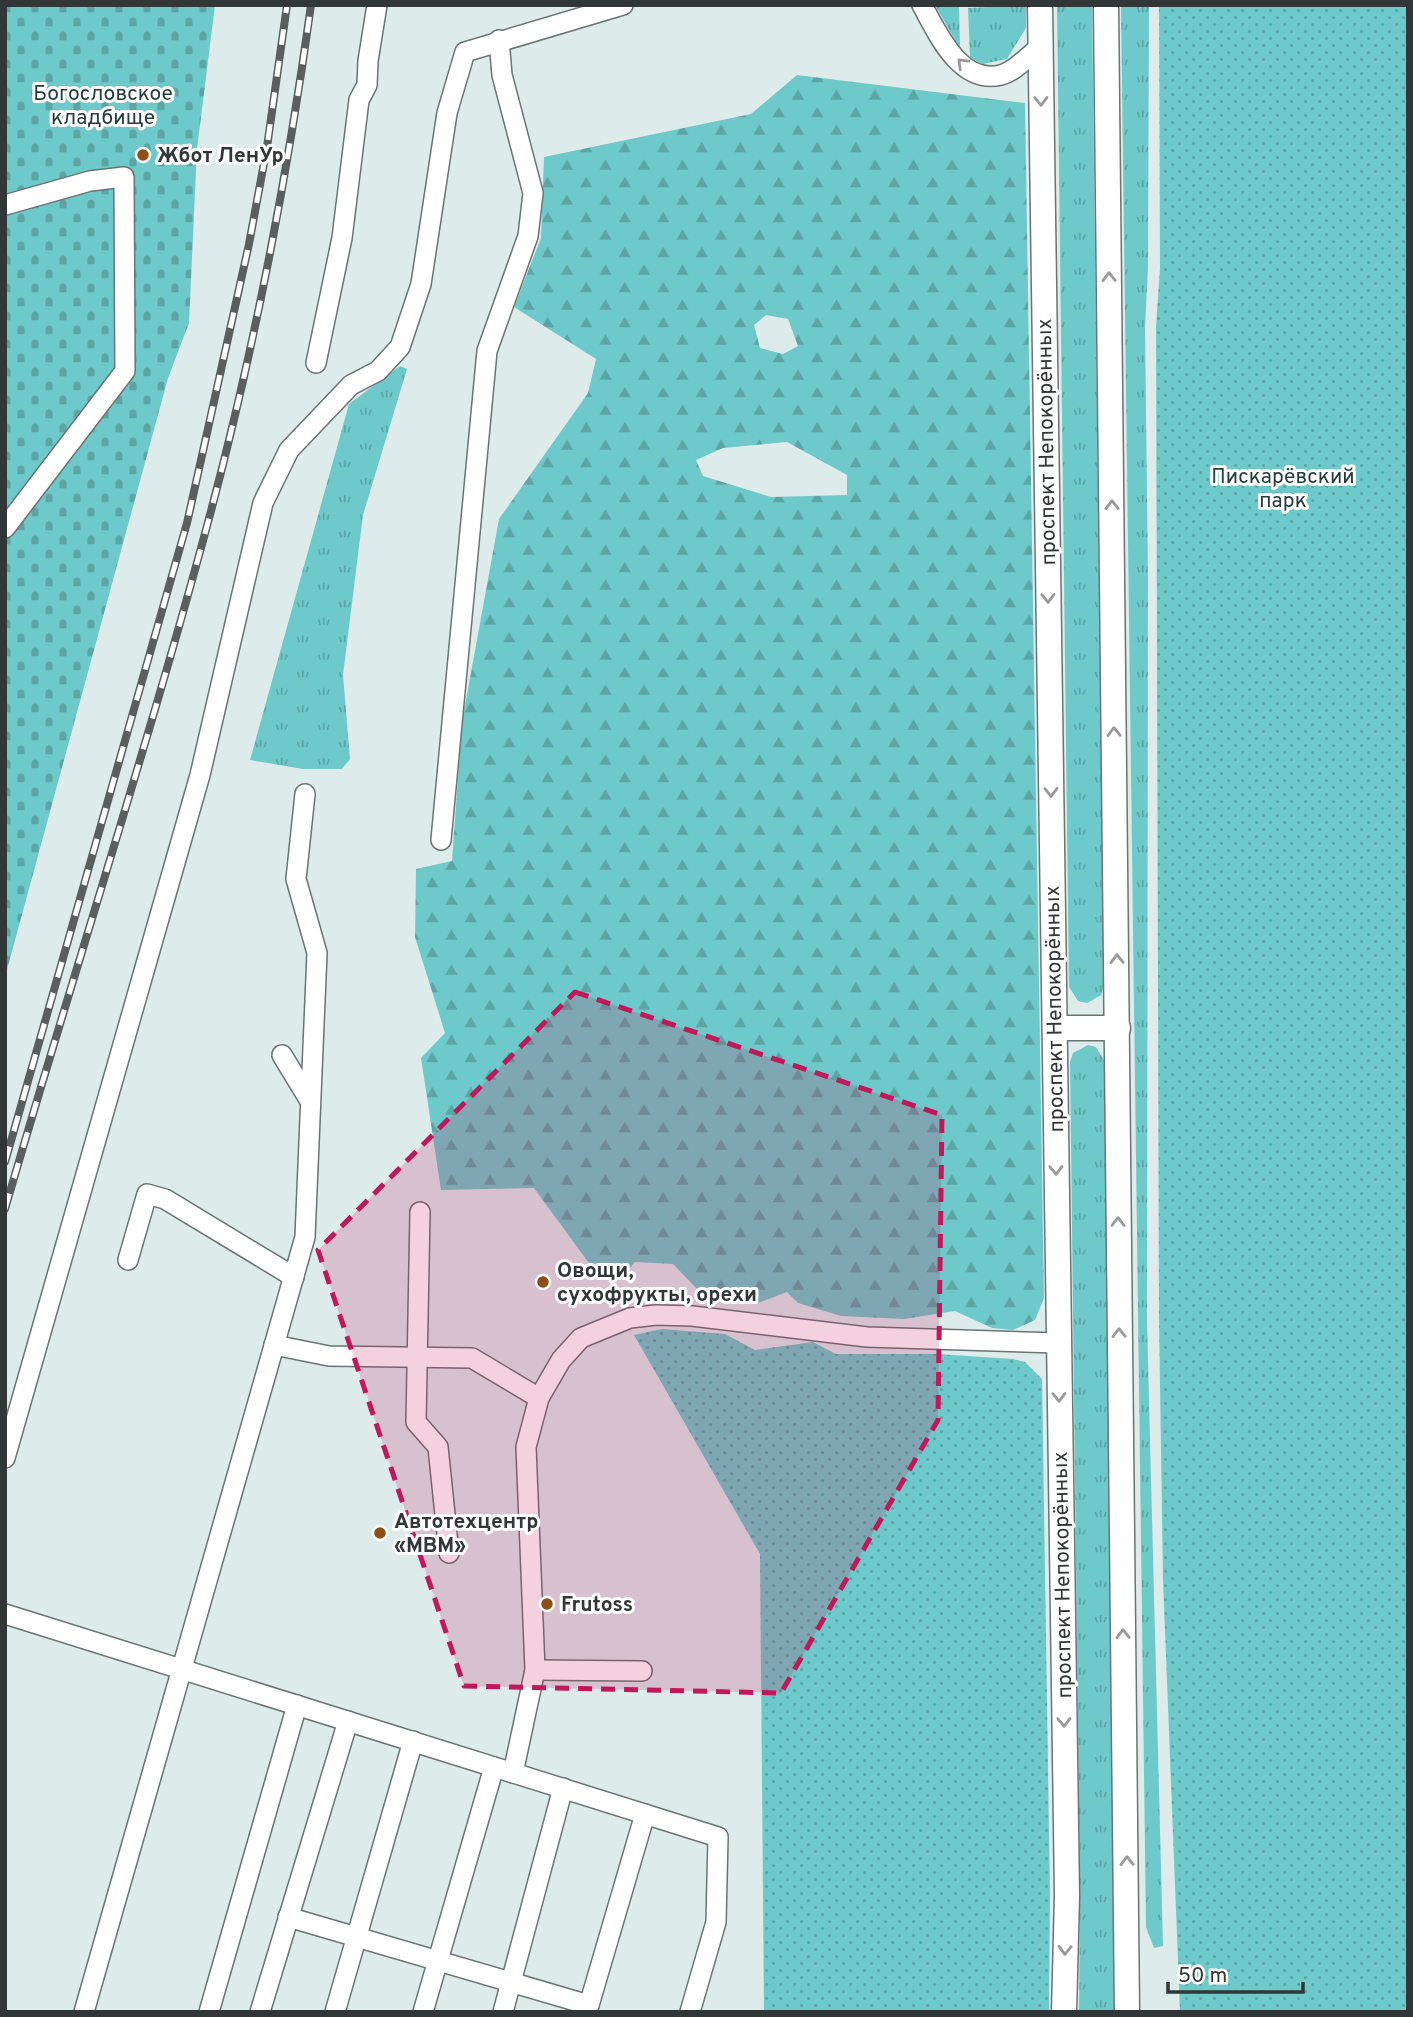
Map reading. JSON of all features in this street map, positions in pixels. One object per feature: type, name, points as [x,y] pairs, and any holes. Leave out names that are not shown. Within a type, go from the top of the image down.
[{"type":"main road","name":"проспект Непокорённых","points":[[1041,5],[1066,1896],[1064,2012]]},
{"type":"main road","points":[[1106,5],[1127,2012]]},
{"type":"main road","points":[[1055,1028],[1118,1028]]},
{"type":"street","points":[[316,363],[342,238],[359,100],[367,85],[377,5]]},
{"type":"street","points":[[5,1458],[200,775],[264,503],[289,450],[351,386],[379,371],[400,347],[421,284],[447,113],[465,52],[623,5]]},
{"type":"street","points":[[922,5],[940,38],[965,69],[982,75],[1001,75],[1041,46]]},
{"type":"street","points":[[441,840],[487,351],[528,236],[533,192],[505,86],[499,40]]},
{"type":"street","points":[[5,205],[90,181],[124,177],[125,371],[5,527]]},
{"type":"street","points":[[84,2012],[180,1667],[305,1237],[317,953],[296,879],[305,794]]},
{"type":"street","points":[[282,1055],[311,1102]]},
{"type":"street","points":[[128,1260],[147,1194],[165,1199],[294,1277]]},
{"type":"street","points":[[420,1212],[416,1422],[438,1447],[449,1553]]},
{"type":"street","points":[[423,2012],[536,1670],[526,1447],[539,1398],[561,1360],[581,1338],[630,1318],[680,1315],[867,1337],[1058,1343]]},
{"type":"street","points":[[274,1345],[329,1356],[472,1358],[539,1398]]},
{"type":"street","points":[[5,1614],[718,1837],[716,1922],[690,2012]]},
{"type":"street","points":[[536,1670],[642,1671]]},
{"type":"street","points":[[209,2012],[297,1705]]},
{"type":"street","points":[[260,2012],[348,1721]]},
{"type":"street","points":[[335,2012],[413,1741]]},
{"type":"street","points":[[503,2012],[563,1788]]},
{"type":"street","points":[[288,1917],[511,1982],[588,2008],[645,1814]]},
{"type":"highlighted area","points":[[575,992],[942,1115],[938,1420],[781,1693],[464,1686],[318,1250]]},
{"type":"green space","name":"Богословское кладбище","points":[[5,5],[215,5],[197,149],[189,323],[168,378],[5,977]]},
{"type":"green space","points":[[935,5],[959,5],[960,49]]},
{"type":"green space","points":[[1026,5],[1026,28],[1007,59],[983,64],[970,58],[968,8]]},
{"type":"green space","points":[[1057,5],[1092,5],[1104,985],[1101,995],[1087,1003],[1078,1001],[1069,987]]},
{"type":"green space","points":[[1121,5],[1149,5],[1148,268],[1145,327],[1148,579],[1147,1321],[1163,1946],[1154,1948],[1146,1927]]},
{"type":"green space","name":"Пискарёвский парк","points":[[1159,5],[1408,5],[1408,2012],[1180,2012],[1163,1580],[1159,1320],[1156,327],[1160,268]]},
{"type":"green space","points":[[797,75],[1025,103],[1044,1298],[1035,1320],[1013,1330],[992,1328],[955,1311],[904,1319],[841,1316],[798,1303],[787,1292],[758,1303],[742,1300],[733,1288],[700,1292],[673,1264],[635,1262],[626,1273],[611,1275],[594,1270],[534,1188],[441,1190],[421,1058],[445,1033],[415,937],[416,869],[452,861],[462,722],[499,519],[588,393],[596,359],[514,307],[541,238],[544,157],[751,114]],"holes":[[[766,315],[788,319],[798,346],[783,354],[760,348],[754,325]],[[787,442],[847,475],[847,495],[771,497],[703,476],[696,460],[723,448]]]},
{"type":"green space","points":[[400,366],[407,369],[363,515],[343,675],[350,759],[342,769],[303,769],[250,760],[349,404]]},
{"type":"green space","points":[[1088,1045],[1096,1047],[1105,1062],[1114,2012],[1079,2012],[1080,1895],[1070,1062],[1073,1053]]},
{"type":"green space","points":[[662,1329],[725,1334],[755,1350],[813,1342],[836,1354],[937,1354],[1013,1359],[1025,1362],[1042,1379],[1050,1897],[1049,2012],[764,2012],[760,1554],[634,1335]]},
{"type":"railway","points":[[5,1162],[187,523],[249,244],[267,147],[287,5]]},
{"type":"railway","points":[[5,1209],[159,697],[224,462],[267,267],[311,5]]},
{"type":"place","name":"Жбот ЛенУр","points":[[143,155]]},
{"type":"place","name":"Овощи, сухофрукты, орехи","points":[[543,1282]]},
{"type":"place","name":"Автотехцентр «МВМ»","points":[[380,1533]]},
{"type":"place","name":"Frutoss","points":[[547,1604]]}]
